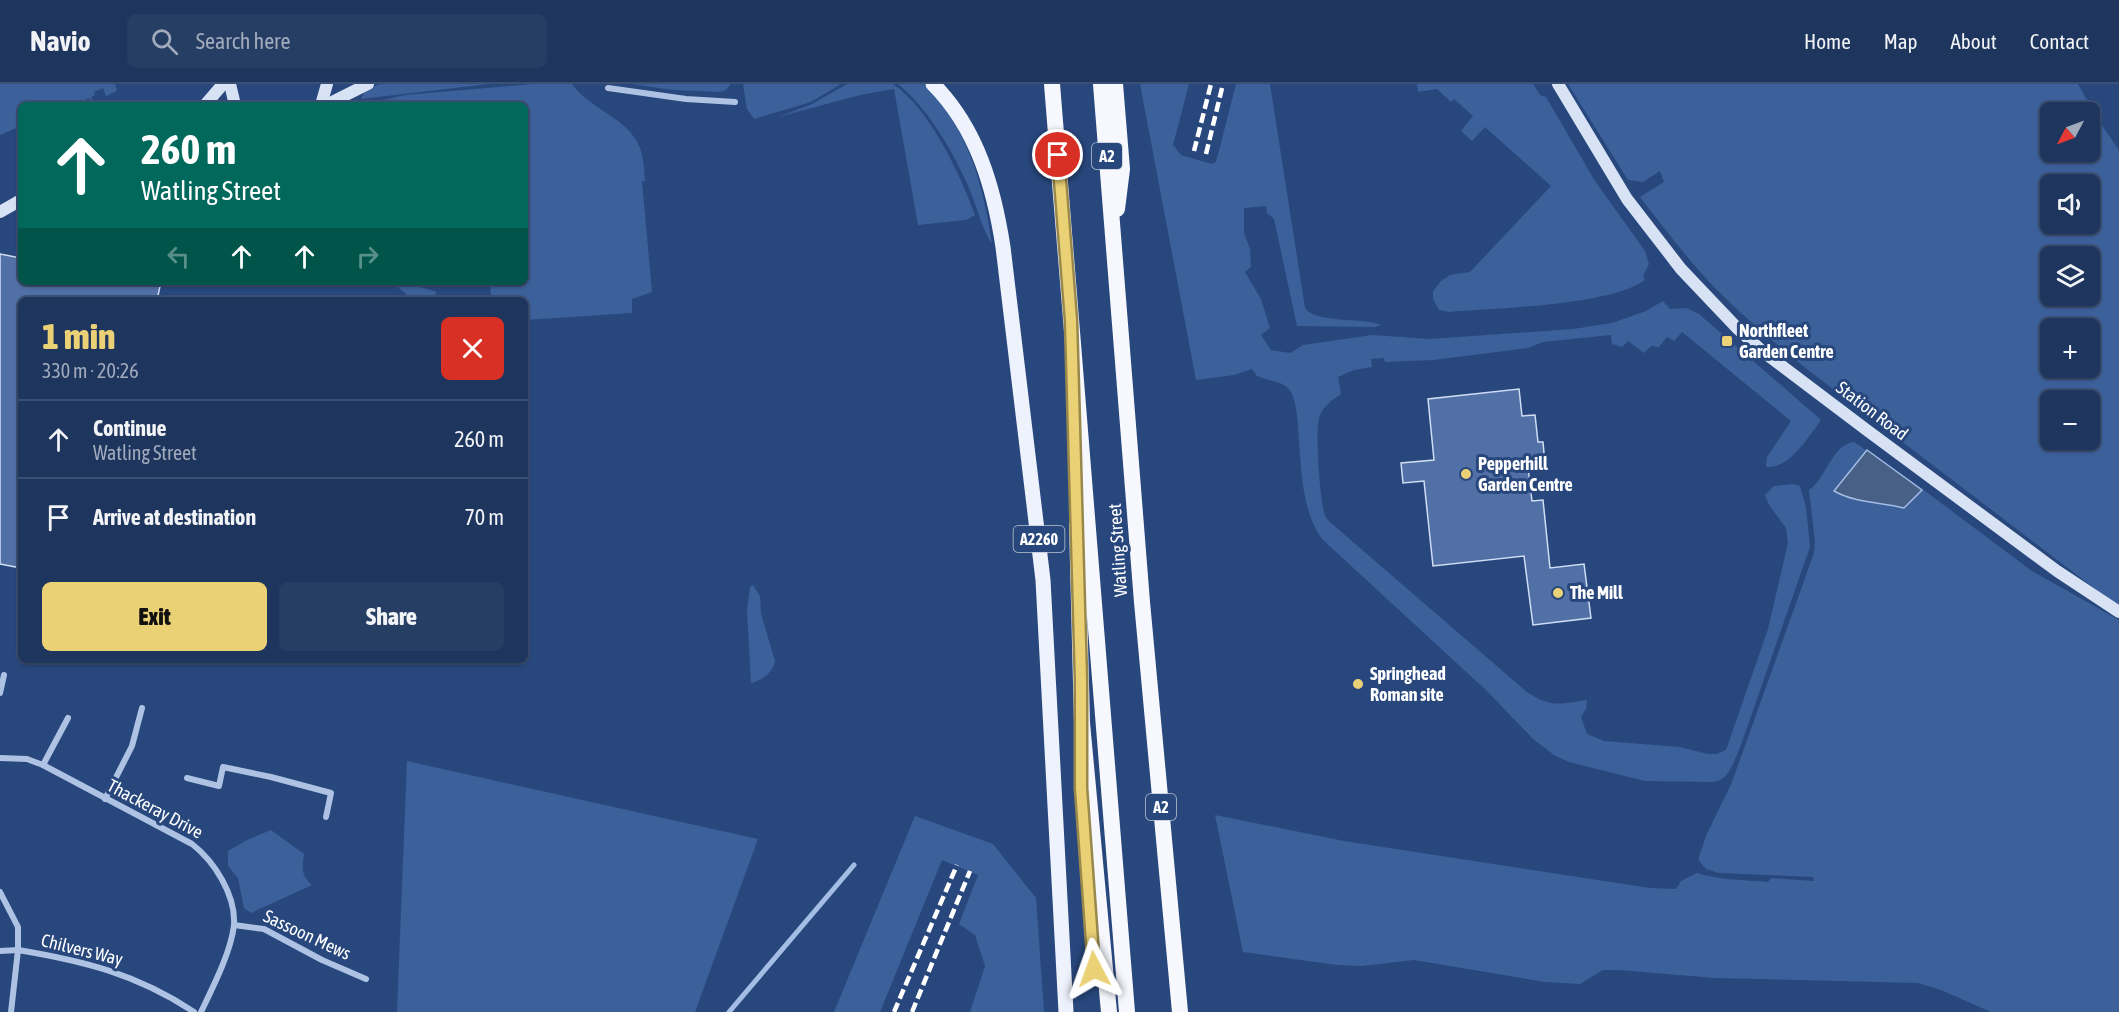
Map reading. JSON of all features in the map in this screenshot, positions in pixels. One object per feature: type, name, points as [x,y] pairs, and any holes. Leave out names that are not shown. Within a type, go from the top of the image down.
[{"type":"highway","name":"Watling Street","points":[[1052,84],[1127,1012]]},
{"type":"highway","name":"Watling Street","points":[[1101,84],[1142,602],[1180,1012]]},
{"type":"highway","points":[[1113,227],[1121,189],[1122,169],[1115,84]]},
{"type":"highway","points":[[1071,320],[1082,723],[1109,1012]]},
{"type":"highway","points":[[1081,680],[1081,788],[1097,1012]]},
{"type":"main road","points":[[208,102],[223,84]]},
{"type":"main road","points":[[230,84],[234,102]]},
{"type":"main road","points":[[322,102],[327,84]]},
{"type":"main road","points":[[333,102],[368,84]]},
{"type":"main road","name":"A2260","points":[[933,84],[967,129],[988,176],[1004,247],[1043,580],[1066,1012]]},
{"type":"main road","name":"Station Road","points":[[1558,84],[1627,200],[1682,269],[1738,329],[1762,351],[1868,431],[2057,571],[2119,612]]},
{"type":"main road","points":[[0,212],[18,202]]},
{"type":"street","points":[[608,88],[686,99],[735,102]]},
{"type":"street","points":[[0,693],[4,675]]},
{"type":"street","points":[[105,799],[132,746],[142,708]]},
{"type":"street","points":[[43,765],[68,718]]},
{"type":"street","name":"Thackeray Drive","points":[[0,758],[27,759],[43,765],[192,844],[209,860],[224,886],[234,925]]},
{"type":"street","points":[[187,778],[219,786],[223,767],[331,793],[326,817]]},
{"type":"street","name":"Chilvers Way","points":[[0,892],[18,927],[18,950],[66,958],[114,971],[152,987],[194,1012]]},
{"type":"street","points":[[201,1012],[218,975],[234,925]]},
{"type":"street","name":"Sassoon Mews","points":[[234,925],[264,929],[322,960],[366,979]]},
{"type":"street","points":[[0,951],[18,950],[11,1012]]},
{"type":"shaded area","points":[[0,84],[115,84],[117,91],[106,96],[103,88],[94,92],[95,95],[91,97],[93,101],[91,102],[89,98],[83,102],[77,100],[74,102],[18,102],[18,127],[0,135]]},
{"type":"shaded area","points":[[380,84],[488,84],[361,99],[365,90]]},
{"type":"shaded area","points":[[533,84],[572,84],[589,101],[627,129],[640,148],[645,181],[642,181],[652,292],[632,299],[632,313],[528,320],[528,297],[491,297],[490,285],[528,285],[528,102],[375,102],[405,95]]},
{"type":"shaded area","points":[[632,84],[731,84],[726,90],[720,92],[673,90]]},
{"type":"shaded area","points":[[743,84],[841,84],[811,102],[754,119],[747,109]]},
{"type":"shaded area","points":[[847,84],[893,84],[907,95],[942,144],[975,215],[966,220],[918,225],[894,89],[860,95],[778,117],[812,104]]},
{"type":"shaded area","points":[[898,84],[924,84],[952,119],[971,158],[978,179],[992,244],[969,188],[948,146],[920,105]]},
{"type":"shaded area","points":[[1140,84],[1189,84],[1173,145],[1181,155],[1212,164],[1216,162],[1236,84],[1270,84],[1305,308],[1319,316],[1381,325],[1375,327],[1297,326],[1274,219],[1267,213],[1266,206],[1244,208],[1244,233],[1250,249],[1251,267],[1245,272],[1261,299],[1270,328],[1261,335],[1271,350],[1290,353],[1303,345],[1372,335],[1430,339],[1573,329],[1612,323],[1646,311],[1663,301],[1670,309],[1686,308],[1699,314],[1820,419],[1804,444],[1790,458],[1775,466],[1766,467],[1767,457],[1791,421],[1682,332],[1674,341],[1667,337],[1659,347],[1651,346],[1644,353],[1628,341],[1622,347],[1612,344],[1611,335],[1543,342],[1528,348],[1434,360],[1385,362],[1384,358],[1371,359],[1372,367],[1354,370],[1338,377],[1341,394],[1331,401],[1320,414],[1318,437],[1320,483],[1323,508],[1327,519],[1527,692],[1549,703],[1587,700],[1586,709],[1581,717],[1587,734],[1604,741],[1679,747],[1708,754],[1726,750],[1768,629],[1788,543],[1786,528],[1769,505],[1765,495],[1774,486],[1794,484],[1800,486],[1806,507],[1810,547],[1741,745],[1731,768],[1724,777],[1713,782],[1645,781],[1569,762],[1554,755],[1533,739],[1488,692],[1323,540],[1309,511],[1305,494],[1296,408],[1291,392],[1283,384],[1257,376],[1252,369],[1234,375],[1196,380]]},
{"type":"shaded area","points":[[1417,84],[1533,84],[1540,95],[1546,97],[1595,181],[1645,251],[1649,264],[1643,276],[1645,280],[1628,289],[1579,300],[1494,309],[1449,312],[1439,310],[1433,299],[1433,291],[1441,281],[1450,275],[1470,272],[1551,186],[1485,127],[1472,141],[1461,131],[1473,116],[1454,99],[1451,102],[1437,89],[1418,92]]},
{"type":"shaded area","points":[[1568,84],[2078,84],[2088,102],[2040,102],[2040,162],[2100,162],[2100,122],[2119,150],[2119,607],[1812,373],[1727,300],[1686,255],[1640,197],[1664,182],[1660,171],[1643,182],[1628,180]]},
{"type":"shaded area","points":[[396,285],[413,285],[437,292],[433,297],[409,297]]},
{"type":"shaded area","points":[[1854,442],[1913,482],[2032,571],[2119,620],[2119,1012],[1991,1012],[1941,990],[1918,983],[1715,978],[1603,970],[1580,984],[1545,982],[1414,960],[1362,966],[1337,965],[1243,952],[1215,815],[1344,841],[1650,888],[1676,889],[1681,881],[1697,873],[1768,882],[1771,878],[1814,881],[1813,877],[1719,873],[1706,869],[1698,860],[1706,836],[1732,782],[1814,553],[1815,542],[1809,490],[1840,449]]},
{"type":"shaded area","points":[[1867,450],[1922,490],[1904,508],[1859,500],[1834,491]]},
{"type":"shaded area","points":[[753,585],[760,596],[761,614],[775,661],[772,669],[766,675],[751,683],[747,610],[750,587]]},
{"type":"shaded area","points":[[407,761],[758,839],[695,1012],[397,1012]]},
{"type":"shaded area","points":[[915,816],[993,844],[1036,898],[1044,1012],[970,1012],[985,966],[975,935],[959,924],[978,875],[942,860],[880,1012],[834,1012]]},
{"type":"shaded area","points":[[271,830],[304,854],[303,871],[312,885],[251,913],[244,908],[238,878],[228,866],[228,851]]},
{"type":"building","points":[[0,254],[18,257],[18,285],[160,285],[158,297],[18,297],[18,567],[0,564]]},
{"type":"building","name":"Pepperhill Garden Centre","points":[[1519,389],[1522,416],[1535,415],[1538,442],[1543,442],[1545,465],[1528,467],[1532,501],[1543,500],[1550,568],[1584,564],[1591,618],[1533,625],[1524,556],[1433,566],[1424,481],[1403,483],[1401,463],[1434,460],[1428,399]]},
{"type":"waterway","points":[[729,1012],[854,865]]},
{"type":"railway","points":[[1194,151],[1211,84]]},
{"type":"railway","points":[[1206,154],[1223,84]]},
{"type":"railway","points":[[894,1012],[957,865]]},
{"type":"railway","points":[[912,1012],[970,871]]},
{"type":"place","name":"Northfleet Garden Centre","points":[[1727,341]]},
{"type":"place","name":"Pepperhill Garden Centre","points":[[1466,474]]},
{"type":"place","name":"The Mill","points":[[1558,593]]},
{"type":"place","name":"Springhead Roman site","points":[[1358,684]]},
{"type":"route","points":[[1058,155],[1071,320],[1081,680],[1081,788],[1094,969]]}]
